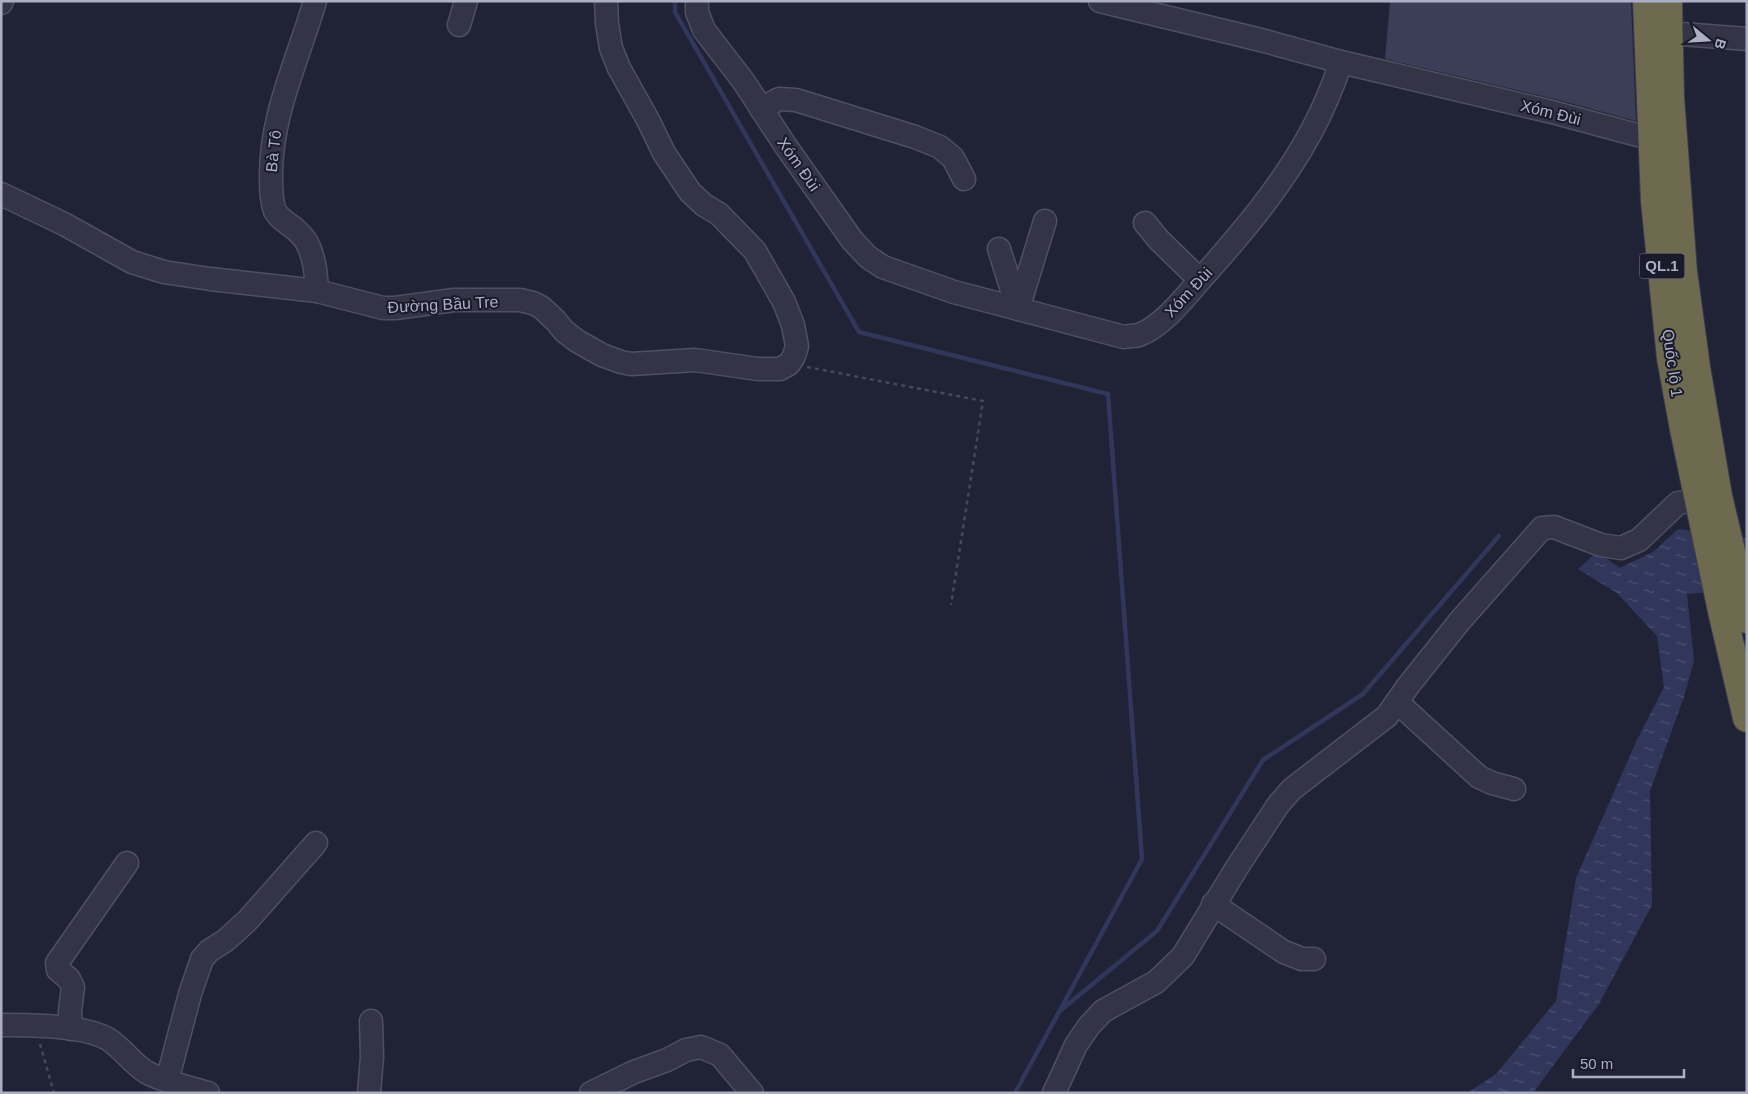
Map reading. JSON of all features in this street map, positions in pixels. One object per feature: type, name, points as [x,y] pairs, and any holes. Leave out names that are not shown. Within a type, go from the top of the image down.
[{"type":"highway","name":"Quốc lộ 1","points":[[1647,1],[1655,201],[1670,348],[1684,430],[1708,498],[1734,615],[1747,718]]},
{"type":"highway","name":"Quốc lộ 1","points":[[1668,1],[1670,97],[1683,272],[1696,367],[1708,498],[1705,527],[1734,615]]},
{"type":"street","name":"Bà Tô","points":[[315,1],[277,118],[270,159],[270,174],[271,195],[275,211],[280,219],[292,227],[307,242],[314,264],[318,291]]},
{"type":"street","points":[[459,25],[466,1]]},
{"type":"street","points":[[606,1],[611,48],[619,68],[664,153],[690,192],[704,205],[719,214],[755,251],[784,302],[793,325],[798,346],[789,364]]},
{"type":"street","name":"Xóm Đùi","points":[[697,1],[697,12],[704,30],[744,82],[852,240],[868,257],[883,267],[954,292],[1075,326],[1124,337],[1140,335],[1177,307],[1232,245],[1282,180],[1312,132],[1334,84],[1341,62],[1552,112],[1652,139]]},
{"type":"street","points":[[1100,1],[1261,40],[1341,62]]},
{"type":"street","points":[[1668,32],[1747,40]]},
{"type":"street","points":[[762,109],[779,99],[796,100],[915,137],[940,147],[953,158],[964,179]]},
{"type":"street","name":"Đường Bầu Tre","points":[[1,194],[56,220],[132,262],[152,268],[210,280],[318,291],[383,308],[472,299],[520,300],[533,303],[548,313],[564,331],[577,341],[602,355],[631,364],[695,360],[758,369],[780,368],[789,364]]},
{"type":"street","points":[[1018,309],[1045,222]]},
{"type":"street","points":[[1146,223],[1159,240],[1200,280]]},
{"type":"street","points":[[999,250],[1018,309]]},
{"type":"street","points":[[1054,1093],[1076,1045],[1089,1026],[1103,1011],[1156,982],[1183,956],[1213,904],[1278,805],[1292,789],[1387,716],[1408,686],[1459,622],[1542,528],[1554,527],[1601,544],[1621,548],[1639,540],[1678,504],[1708,498]]},
{"type":"street","points":[[1397,702],[1478,777],[1492,784],[1514,790]]},
{"type":"street","points":[[167,1080],[190,994],[202,960],[209,951],[226,940],[247,921],[316,844]]},
{"type":"street","points":[[71,1029],[72,987],[68,979],[58,970],[57,964],[127,863]]},
{"type":"street","points":[[1213,904],[1284,952],[1302,959],[1314,959]]},
{"type":"street","points":[[369,1093],[372,1057],[371,1021]]},
{"type":"street","points":[[1,1025],[34,1026],[90,1032],[108,1040],[147,1072],[208,1093]]},
{"type":"street","points":[[590,1093],[686,1050],[701,1047],[720,1055],[752,1093]]},
{"type":"path","points":[[789,364],[983,401],[951,605]]},
{"type":"path","points":[[34,1026],[54,1093]]},
{"type":"water","points":[[1678,529],[1747,538],[1747,589],[1687,594],[1694,661],[1684,697],[1650,791],[1652,905],[1599,1004],[1533,1093],[1467,1093],[1496,1074],[1556,1001],[1576,878],[1637,740],[1664,687],[1657,636],[1617,593],[1578,569],[1597,552],[1620,568],[1653,552]]},
{"type":"building","points":[[1390,1],[1631,1],[1636,121],[1555,99],[1385,59]]},
{"type":"waterway","points":[[675,1],[675,12],[859,332],[1108,394],[1142,859],[1015,1093]]},
{"type":"waterway","points":[[1061,1010],[1157,931],[1263,760],[1363,694],[1499,536]]}]
